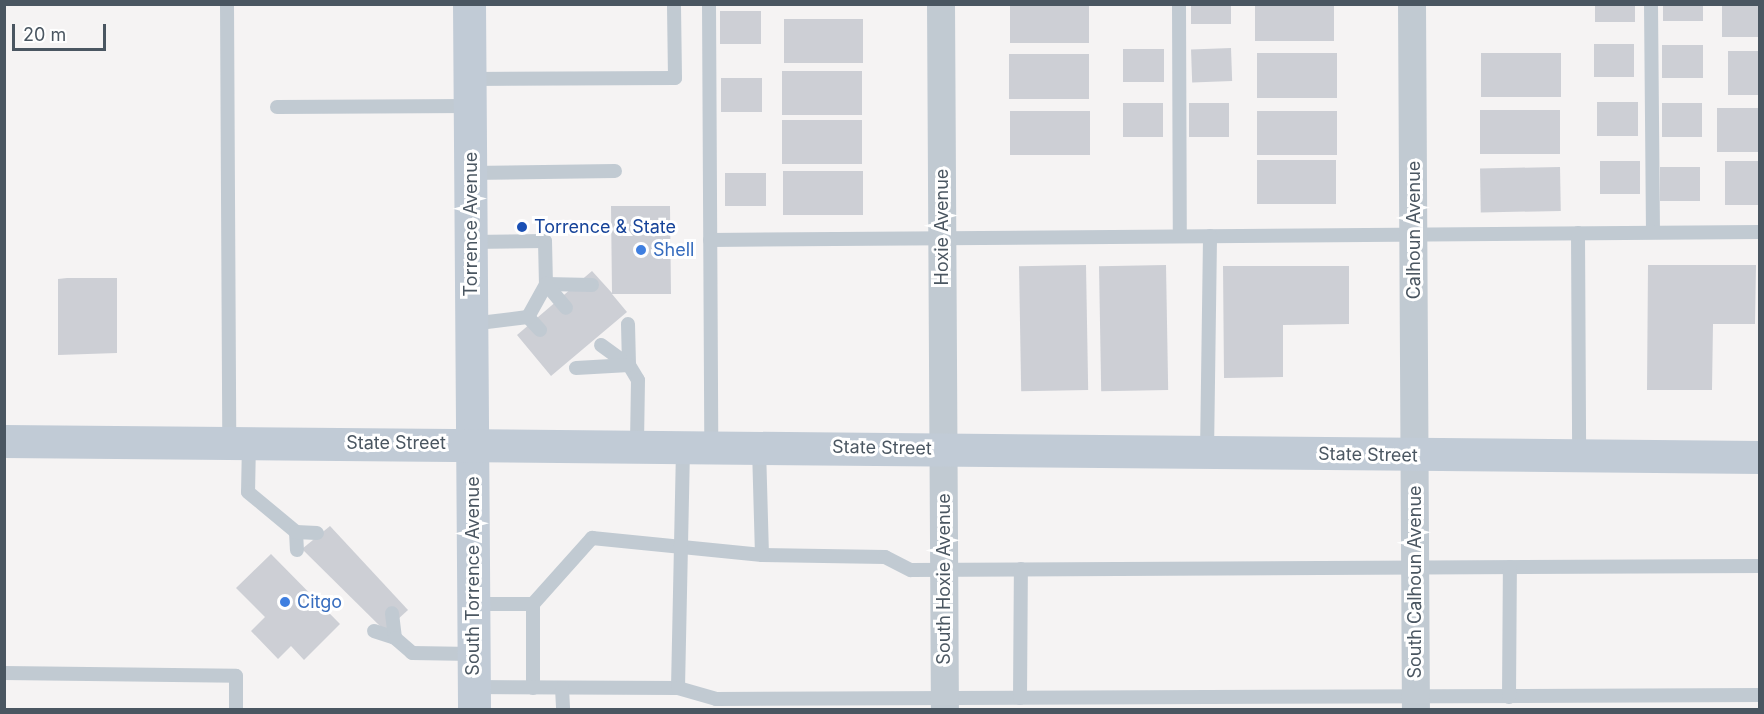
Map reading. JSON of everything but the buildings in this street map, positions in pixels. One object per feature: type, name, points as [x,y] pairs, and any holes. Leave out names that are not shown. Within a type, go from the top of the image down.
[{"type":"street","name":"Torrence Avenue","points":[[470,4],[472,443]]},
{"type":"street","name":"Hoxie Avenue","points":[[941,4],[944,449]]},
{"type":"street","name":"Calhoun Avenue","points":[[1412,4],[1414,455]]},
{"type":"street","name":"State Street","points":[[4,441],[472,443],[1208,453],[1760,457]]},
{"type":"street","name":"South Torrence Avenue","points":[[472,443],[473,698]]},
{"type":"street","name":"South Hoxie Avenue","points":[[944,449],[945,704]]},
{"type":"street","name":"South Calhoun Avenue","points":[[1414,455],[1416,703]]},
{"type":"lane","points":[[227,4],[239,442],[248,492],[296,532],[317,533]]},
{"type":"lane","points":[[277,107],[675,78],[674,4]]},
{"type":"lane","points":[[678,688],[681,550],[697,446],[710,240],[709,4]]},
{"type":"lane","points":[[1179,4],[1180,236]]},
{"type":"lane","points":[[1652,4],[1653,232]]},
{"type":"lane","points":[[470,173],[615,171]]},
{"type":"lane","points":[[710,240],[1760,232]]},
{"type":"lane","points":[[1578,233],[1580,456]]},
{"type":"lane","points":[[1208,453],[1210,236]]},
{"type":"lane","points":[[471,242],[545,241],[546,284],[528,317]]},
{"type":"lane","points":[[546,284],[592,285]]},
{"type":"lane","points":[[546,284],[566,308]]},
{"type":"lane","points":[[471,324],[528,317]]},
{"type":"lane","points":[[528,317],[540,330]]},
{"type":"lane","points":[[628,324],[629,365]]},
{"type":"lane","points":[[601,345],[629,365],[638,380],[637,445]]},
{"type":"lane","points":[[576,368],[629,365]]},
{"type":"lane","points":[[759,447],[762,555]]},
{"type":"lane","points":[[296,532],[297,550]]},
{"type":"lane","points":[[533,688],[533,604],[592,538],[681,550],[762,555],[885,557],[911,570],[1760,566]]},
{"type":"lane","points":[[1509,697],[1510,567]]},
{"type":"lane","points":[[1020,698],[1021,570]]},
{"type":"lane","points":[[473,604],[533,604]]},
{"type":"lane","points":[[392,613],[395,638]]},
{"type":"lane","points":[[374,631],[395,638],[412,653],[473,654]]},
{"type":"lane","points":[[4,673],[236,676],[236,710]]},
{"type":"lane","points":[[473,698],[533,688],[678,688],[716,704],[945,704],[1020,698],[1179,703],[1416,703],[1509,697],[1760,695]]},
{"type":"lane","points":[[562,688],[563,710]]},
{"type":"lane","points":[[1660,695],[1660,710]]},
{"type":"place","name":"Torrence & State","points":[[522,227]]},
{"type":"place","name":"Shell","points":[[641,250]]},
{"type":"place","name":"Citgo","points":[[285,602]]}]
